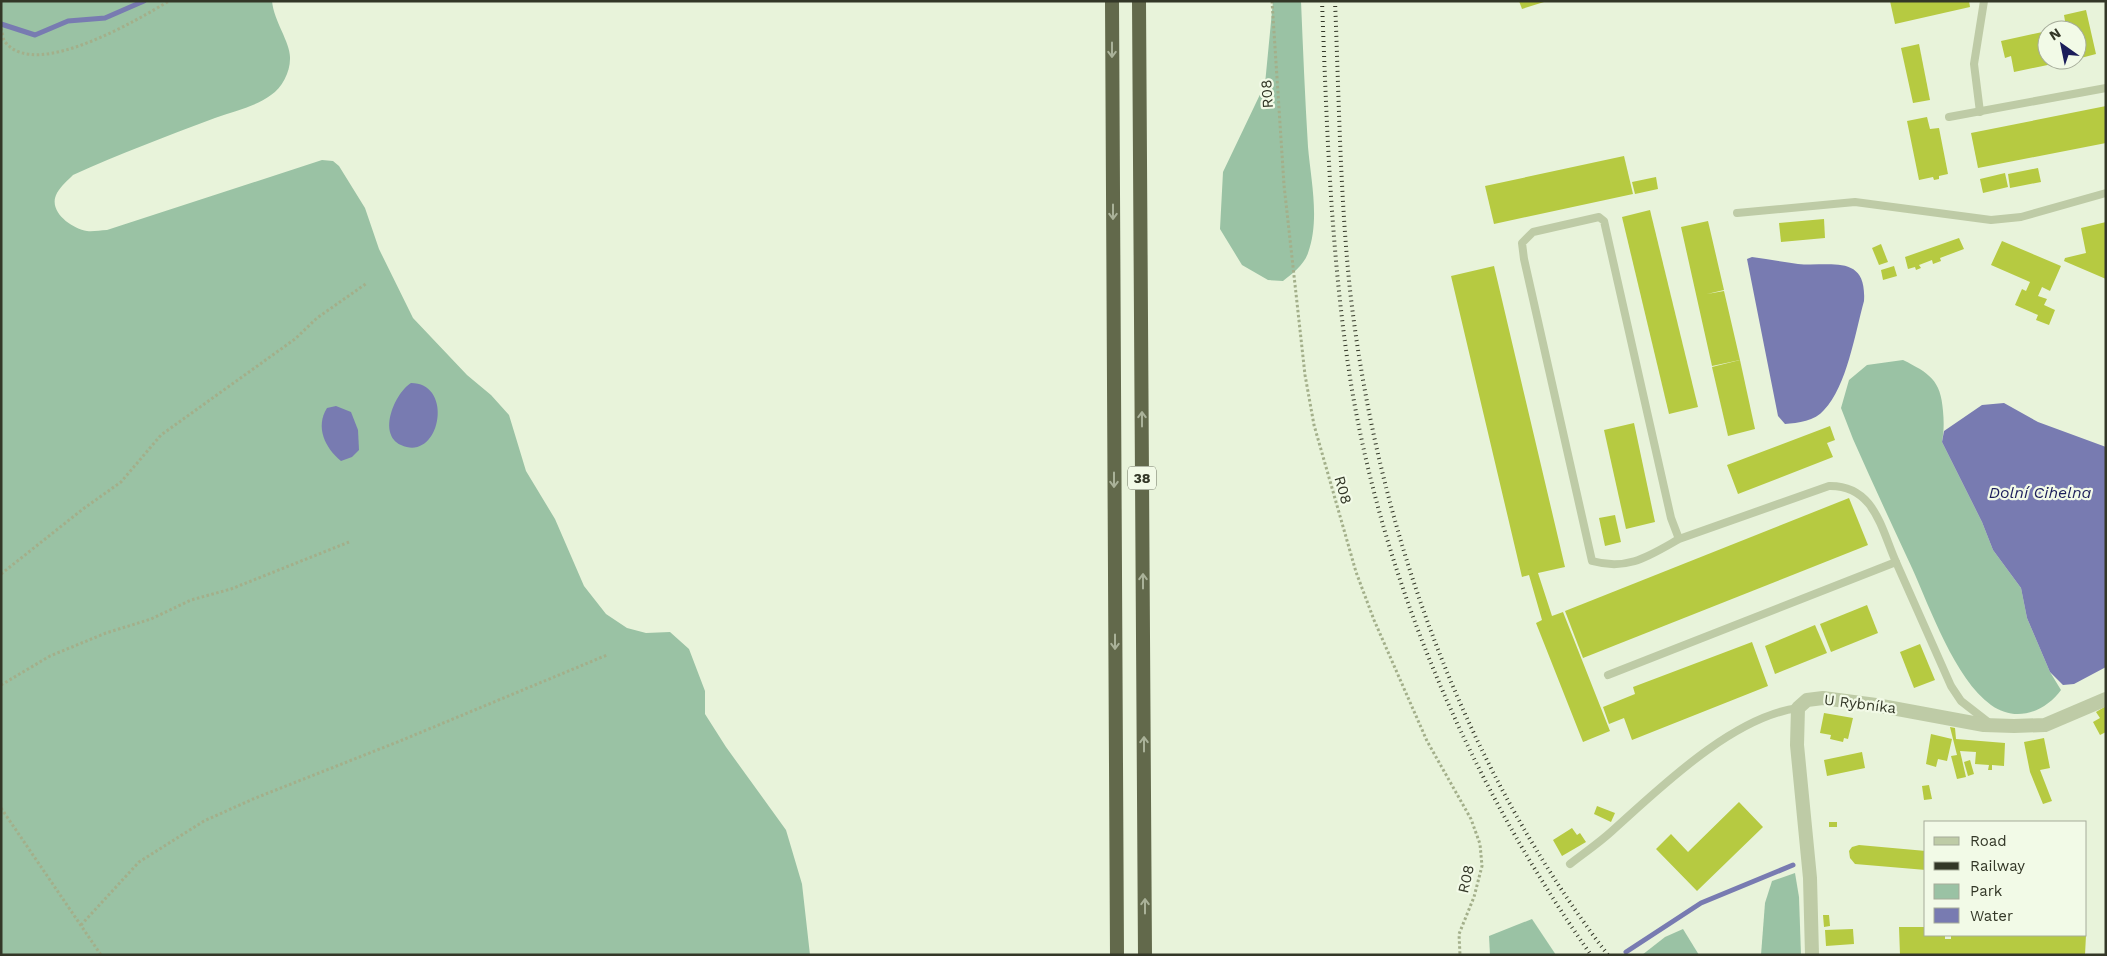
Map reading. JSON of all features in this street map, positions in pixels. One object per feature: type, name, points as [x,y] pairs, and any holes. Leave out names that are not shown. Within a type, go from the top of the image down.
[{"type":"highway","name":"38","points":[[1112,1],[1117,955]]},
{"type":"highway","name":"38","points":[[1139,1],[1145,955]]},
{"type":"street","name":"U Rybníka","points":[[1798,708],[1807,700],[1823,698],[1993,725],[2045,725],[2106,699]]},
{"type":"street","points":[[1798,708],[1797,745],[1810,878],[1812,955]]},
{"type":"lane","points":[[1980,112],[1974,64],[1984,1]]},
{"type":"lane","points":[[1949,117],[2106,88]]},
{"type":"lane","points":[[1737,213],[1855,202],[1991,220],[2021,217],[2106,193]]},
{"type":"lane","points":[[1679,539],[1671,518],[1604,222],[1599,217],[1533,232],[1522,242],[1524,258],[1592,561],[1608,565],[1626,565],[1652,554],[1679,539],[1829,486],[1842,486],[1858,492],[1871,504],[1951,686],[1966,706],[1993,725]]},
{"type":"lane","points":[[1608,675],[1896,562]]},
{"type":"lane","points":[[1570,864],[1610,833],[1674,776],[1703,754],[1740,730],[1774,713],[1798,708]]},
{"type":"path","points":[[1,28],[6,44],[15,49],[34,54],[54,53],[86,45],[169,1]]},
{"type":"path","name":"R08","points":[[1272,1],[1284,185],[1305,375],[1314,425],[1356,572],[1371,611],[1427,740],[1470,819],[1480,844],[1482,866],[1474,897],[1459,934],[1460,955]]},
{"type":"path","points":[[1,574],[83,509],[121,482],[161,435],[295,339],[318,318],[367,283]]},
{"type":"path","points":[[1,685],[50,656],[106,633],[151,619],[190,600],[231,590],[349,542]]},
{"type":"path","points":[[81,925],[139,862],[204,821],[253,798],[400,741],[607,655]]},
{"type":"path","points":[[1,808],[101,955]]},
{"type":"green space","points":[[1,1],[272,1],[273,9],[290,53],[289,69],[285,79],[275,92],[251,106],[161,138],[73,175],[57,193],[55,206],[58,212],[62,218],[81,229],[89,231],[107,230],[322,160],[333,161],[339,166],[365,208],[379,249],[413,318],[467,375],[491,395],[509,415],[526,471],[555,519],[584,586],[606,614],[627,628],[646,633],[670,632],[689,649],[705,691],[705,714],[726,747],[786,830],[802,884],[810,955],[1,955]]},
{"type":"green space","points":[[1273,1],[1301,1],[1308,147],[1314,200],[1312,240],[1308,253],[1301,265],[1283,281],[1268,280],[1242,265],[1220,229],[1223,172],[1265,84]]},
{"type":"green space","points":[[1903,360],[1927,374],[1940,392],[1944,426],[1942,442],[1982,522],[1993,550],[2021,588],[2027,618],[2050,672],[2061,690],[2047,704],[2038,709],[2020,714],[2001,710],[1991,705],[1966,678],[1935,622],[1841,408],[1849,380],[1867,365]]},
{"type":"green space","points":[[1795,873],[1799,897],[1801,955],[1761,955],[1765,903],[1772,881]]},
{"type":"green space","points":[[1532,919],[1556,955],[1490,955],[1489,936]]},
{"type":"green space","points":[[1683,929],[1699,955],[1642,955],[1665,937]]},
{"type":"water","points":[[1752,257],[1798,264],[1834,264],[1853,269],[1859,275],[1863,286],[1864,301],[1844,373],[1832,400],[1820,414],[1811,419],[1785,424],[1778,416],[1747,259]]},
{"type":"water","points":[[411,383],[425,386],[433,395],[437,407],[437,421],[433,433],[425,443],[414,448],[401,445],[394,440],[390,432],[389,423],[394,404],[399,395]]},
{"type":"water","name":"Dolní Cihelna","points":[[2004,403],[2038,422],[2106,447],[2106,667],[2074,684],[2063,685],[2050,672],[2027,618],[2021,588],[1993,550],[1982,522],[1942,442],[1944,431],[1982,405]]},
{"type":"water","points":[[336,406],[351,412],[358,430],[359,450],[352,457],[341,461],[326,444],[322,430],[322,422],[327,408]]},
{"type":"building","points":[[1519,1],[1544,1],[1544,2],[1522,9]]},
{"type":"building","points":[[1890,1],[1969,1],[1970,7],[1895,24]]},
{"type":"building","points":[[2086,10],[2096,54],[2087,56],[2087,20],[2065,20],[2064,15]]},
{"type":"building","points":[[2037,33],[2037,67],[2014,72],[2011,56],[2005,58],[2001,41]]},
{"type":"building","points":[[1919,44],[1930,100],[1913,103],[1901,48]]},
{"type":"building","points":[[2106,106],[2106,143],[1978,168],[1971,133]]},
{"type":"building","points":[[1927,117],[1930,129],[1939,128],[1948,174],[1939,176],[1939,179],[1934,180],[1933,177],[1919,180],[1907,121]]},
{"type":"building","points":[[1624,156],[1633,194],[1494,224],[1485,186]]},
{"type":"building","points":[[2038,168],[2041,182],[2010,188],[2008,174]]},
{"type":"building","points":[[2005,173],[2008,187],[1983,193],[1980,179]]},
{"type":"building","points":[[1656,177],[1658,189],[1635,194],[1632,182]]},
{"type":"building","points":[[1650,210],[1698,407],[1669,414],[1622,217]]},
{"type":"building","points":[[1824,219],[1825,238],[1781,242],[1779,223]]},
{"type":"building","points":[[1708,221],[1724,290],[1707,294],[1724,291],[1740,360],[1712,366],[1681,227]]},
{"type":"building","points":[[2106,222],[2106,279],[2064,261],[2065,258],[2086,253],[2081,228]]},
{"type":"building","points":[[1959,238],[1964,249],[1940,258],[1941,261],[1933,264],[1932,260],[1919,265],[1921,268],[1916,270],[1915,267],[1908,269],[1905,257]]},
{"type":"building","points":[[2002,241],[2061,266],[2050,291],[2042,287],[2038,296],[2047,299],[2044,305],[2055,310],[2049,325],[2036,320],[2038,315],[2015,305],[2022,289],[2026,291],[2030,282],[1991,265]]},
{"type":"building","points":[[1881,244],[1888,262],[1879,265],[1872,248]]},
{"type":"building","points":[[1494,266],[1565,567],[1538,573],[1552,616],[1563,612],[1610,731],[1583,742],[1536,623],[1542,620],[1529,575],[1522,577],[1451,276]]},
{"type":"building","points":[[1894,266],[1897,276],[1883,280],[1881,270]]},
{"type":"building","points":[[1740,360],[1755,429],[1728,436],[1712,367]]},
{"type":"building","points":[[1634,423],[1655,522],[1626,529],[1604,430]]},
{"type":"building","points":[[1830,426],[1835,440],[1827,443],[1833,457],[1738,494],[1727,465]]},
{"type":"building","points":[[1849,498],[1868,545],[1583,658],[1565,611]]},
{"type":"building","points":[[1615,515],[1621,542],[1605,546],[1599,518]]},
{"type":"building","points":[[1867,605],[1878,633],[1831,652],[1820,624]]},
{"type":"building","points":[[1815,625],[1827,653],[1775,674],[1765,646]]},
{"type":"building","points":[[1752,642],[1768,686],[1632,740],[1624,718],[1609,724],[1603,707],[1635,694],[1633,687]]},
{"type":"building","points":[[1920,644],[1935,680],[1914,688],[1900,652]]},
{"type":"building","points":[[2106,706],[2106,732],[2100,735],[2093,722],[2100,718],[2096,712]]},
{"type":"building","points":[[1824,713],[1853,718],[1848,739],[1844,738],[1843,742],[1830,739],[1831,735],[1820,733]]},
{"type":"building","points":[[1950,727],[1955,728],[1956,739],[2005,743],[2004,766],[1992,765],[1992,770],[1988,770],[1989,765],[1975,764],[1976,752],[1960,751],[1966,777],[1957,779],[1951,756],[1957,755]]},
{"type":"building","points":[[1931,734],[1952,739],[1947,761],[1938,759],[1936,767],[1926,764]]},
{"type":"building","points":[[2044,738],[2050,768],[2040,770],[2052,801],[2043,804],[2030,772],[2024,742]]},
{"type":"building","points":[[1862,752],[1865,768],[1827,776],[1824,760]]},
{"type":"building","points":[[1970,760],[1974,774],[1968,776],[1964,762]]},
{"type":"building","points":[[1929,785],[1932,799],[1924,800],[1922,786]]},
{"type":"building","points":[[1739,802],[1763,827],[1697,891],[1656,849],[1671,834],[1688,852]]},
{"type":"building","points":[[1597,806],[1615,813],[1611,822],[1594,814]]},
{"type":"building","points":[[1829,822],[1837,822],[1837,827],[1829,827]]},
{"type":"building","points":[[1572,828],[1577,835],[1580,833],[1586,842],[1562,856],[1553,840]]},
{"type":"building","points":[[1859,845],[1924,851],[1924,870],[1855,864],[1850,858],[1849,851],[1852,847]]},
{"type":"building","points":[[1823,915],[1829,915],[1830,926],[1824,927]]},
{"type":"building","points":[[1899,927],[1924,927],[1924,936],[1945,936],[1945,939],[1951,939],[1951,936],[2086,936],[2085,955],[1900,955]]},
{"type":"building","points":[[1853,929],[1854,944],[1826,946],[1825,930]]},
{"type":"waterway","points":[[1,24],[35,35],[68,21],[105,18],[144,1]]},
{"type":"waterway","points":[[1626,952],[1701,903],[1793,865]]},
{"type":"railway","points":[[1322,1],[1331,196],[1339,293],[1352,390],[1367,466],[1412,614],[1440,686],[1473,756],[1509,824],[1548,891],[1591,955]]},
{"type":"railway","points":[[1335,1],[1342,182],[1350,290],[1363,379],[1381,467],[1405,555],[1434,640],[1469,723],[1510,804],[1556,881],[1608,955]]}]
